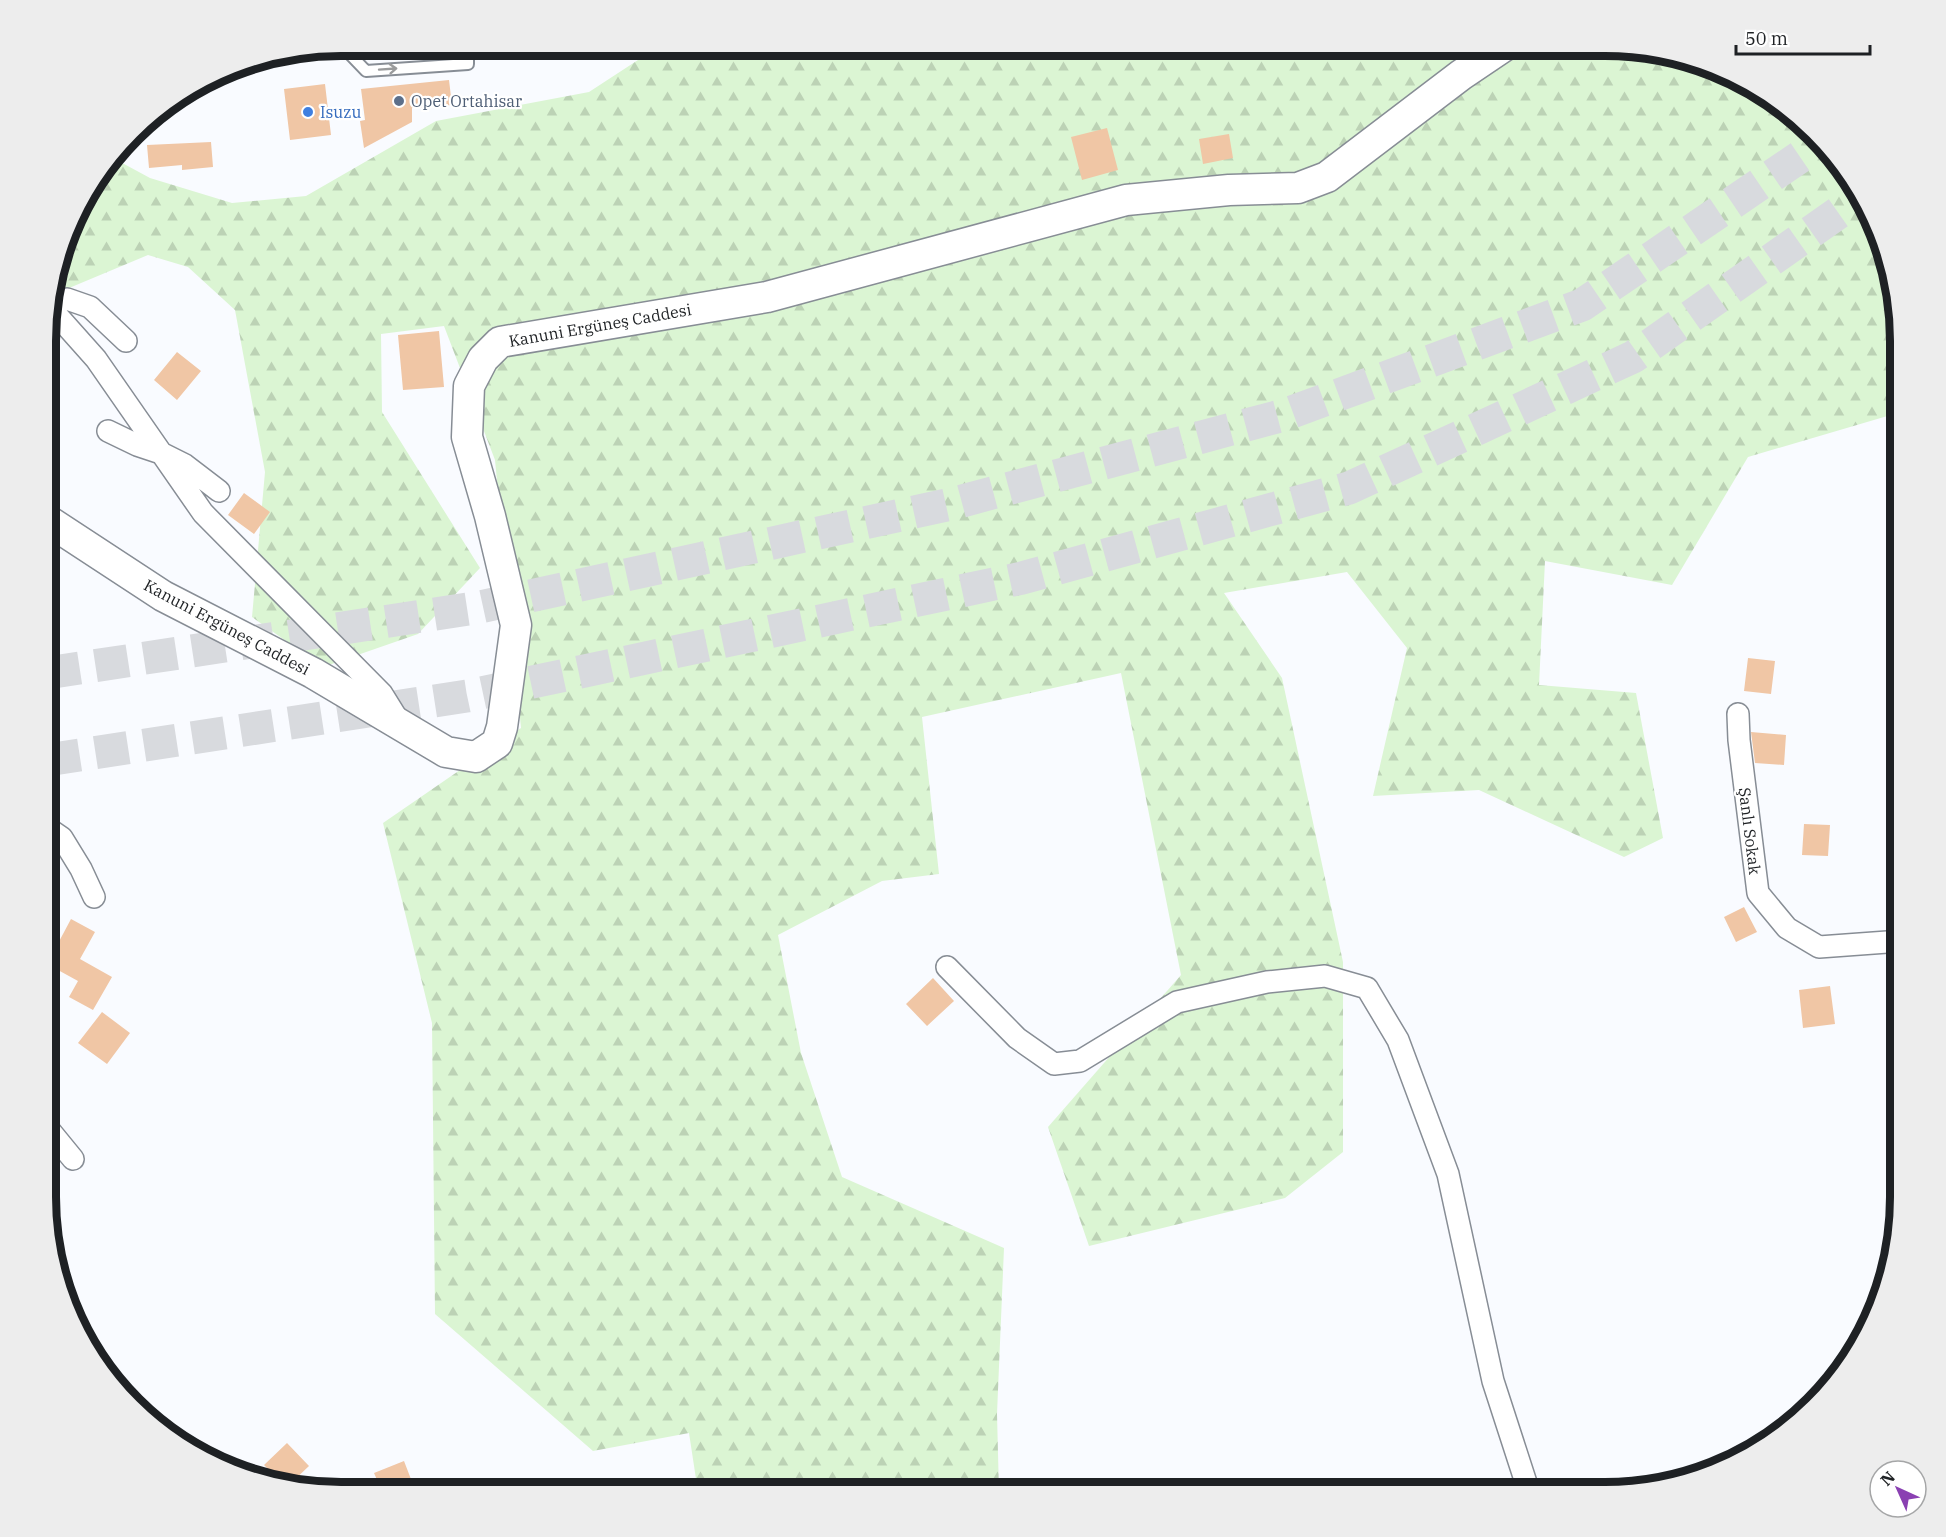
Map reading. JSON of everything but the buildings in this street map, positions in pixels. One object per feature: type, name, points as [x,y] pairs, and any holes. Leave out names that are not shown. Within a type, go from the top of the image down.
[{"type":"street","name":"Kanuni Ergüneş Caddesi","points":[[56,526],[163,596],[313,673],[446,752],[476,757],[497,743],[502,727],[516,625],[490,516],[466,437],[469,386],[483,359],[500,342],[767,297],[1126,200],[1229,190],[1298,188],[1327,177],[1489,56]]},
{"type":"street","points":[[58,302],[67,299],[90,308],[126,341]]},
{"type":"street","points":[[57,314],[96,359],[202,513],[382,694],[402,726]]},
{"type":"street","points":[[108,432],[185,465],[219,491]]},
{"type":"street","name":"Şanlı Sokak","points":[[1738,714],[1739,741],[1758,893],[1788,928],[1819,947],[1890,943]]},
{"type":"street","points":[[56,834],[62,838],[81,868],[94,897]]},
{"type":"street","points":[[946,966],[1017,1038],[1054,1064],[1080,1061],[1177,1002],[1267,982],[1324,975],[1367,988],[1398,1040],[1448,1174],[1493,1381],[1526,1482]]},
{"type":"street","points":[[56,1138],[73,1159]]},
{"type":"lane","points":[[351,56],[366,71],[468,64],[468,56]]},
{"type":"green space","points":[[644,56],[1624,56],[1643,58],[1679,65],[1714,77],[1748,94],[1793,126],[1832,167],[1852,198],[1869,232],[1881,267],[1890,322],[1890,415],[1748,457],[1672,585],[1545,561],[1539,685],[1636,693],[1663,838],[1624,857],[1479,790],[1373,796],[1407,648],[1347,572],[1224,593],[1282,678],[1343,962],[1343,1152],[1285,1198],[1089,1246],[1048,1127],[1181,975],[1121,673],[922,717],[939,874],[882,881],[778,935],[801,1053],[842,1177],[1004,1248],[997,1414],[999,1482],[696,1482],[689,1433],[593,1451],[435,1314],[432,1023],[383,823],[521,728],[495,460],[444,326],[381,334],[382,412],[480,568],[418,634],[323,667],[252,617],[265,472],[235,310],[188,267],[148,255],[60,292],[65,267],[77,232],[94,198],[119,161],[150,178],[232,203],[306,196],[436,121],[589,92]]},
{"type":"tunnel","points":[[56,672],[475,608],[951,504],[1284,415],[1582,305],[1814,147]]},
{"type":"tunnel","points":[[56,759],[467,696],[1022,578],[1349,488],[1633,357],[1854,202]]},
{"type":"place","name":"Opet Ortahisar","points":[[399,101]]},
{"type":"place","name":"Isuzu","points":[[308,112]]}]
